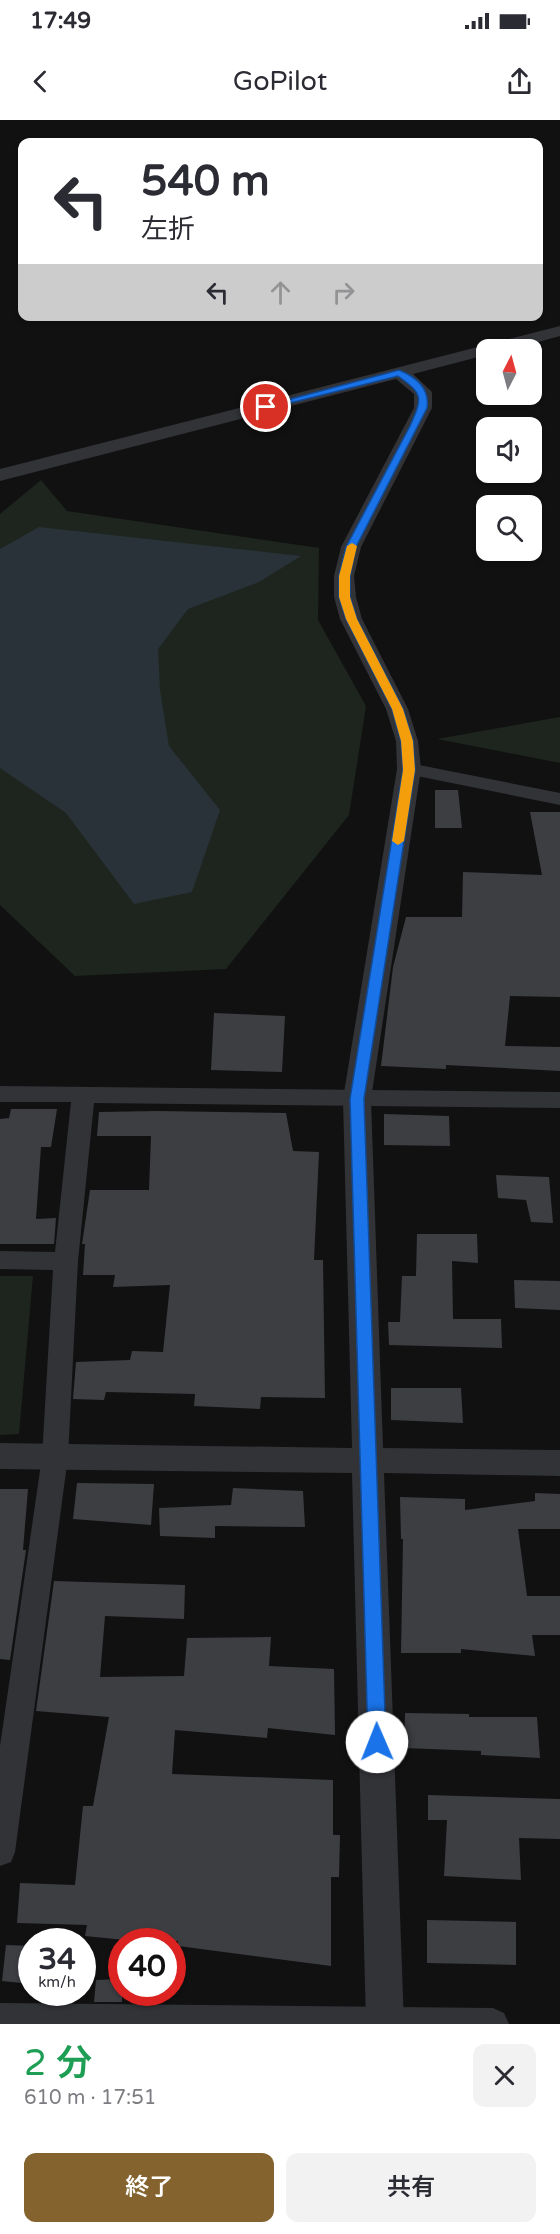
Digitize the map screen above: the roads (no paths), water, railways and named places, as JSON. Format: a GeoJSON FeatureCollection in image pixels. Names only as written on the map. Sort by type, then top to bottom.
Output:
{"type":"FeatureCollection","features":[{"type":"Feature","properties":{"kind":"street"},"geometry":{"type":"LineString","coordinates":[[529,339],[560,331]]}},
{"type":"Feature","properties":{"kind":"street"},"geometry":{"type":"LineString","coordinates":[[0,475],[476,353]]}},
{"type":"Feature","properties":{"kind":"street"},"geometry":{"type":"LineString","coordinates":[[385,2024],[357,1099],[409,770],[407,741],[397,709],[351,619],[345,597],[344,576],[351,547],[423,408],[423,392],[399,372]]}},
{"type":"Feature","properties":{"kind":"street"},"geometry":{"type":"LineString","coordinates":[[409,770],[560,799]]}},
{"type":"Feature","properties":{"kind":"street"},"geometry":{"type":"LineString","coordinates":[[0,1094],[560,1100]]}},
{"type":"Feature","properties":{"kind":"street"},"geometry":{"type":"LineString","coordinates":[[0,1852],[10,1712],[55,1457],[66,1261],[83,1095]]}},
{"type":"Feature","properties":{"kind":"street"},"geometry":{"type":"LineString","coordinates":[[0,1260],[66,1261]]}},
{"type":"Feature","properties":{"kind":"street"},"geometry":{"type":"LineString","coordinates":[[0,1456],[560,1463]]}},
{"type":"Feature","properties":{"kind":"street"},"geometry":{"type":"LineString","coordinates":[[0,2019],[493,2024]]}}]}
